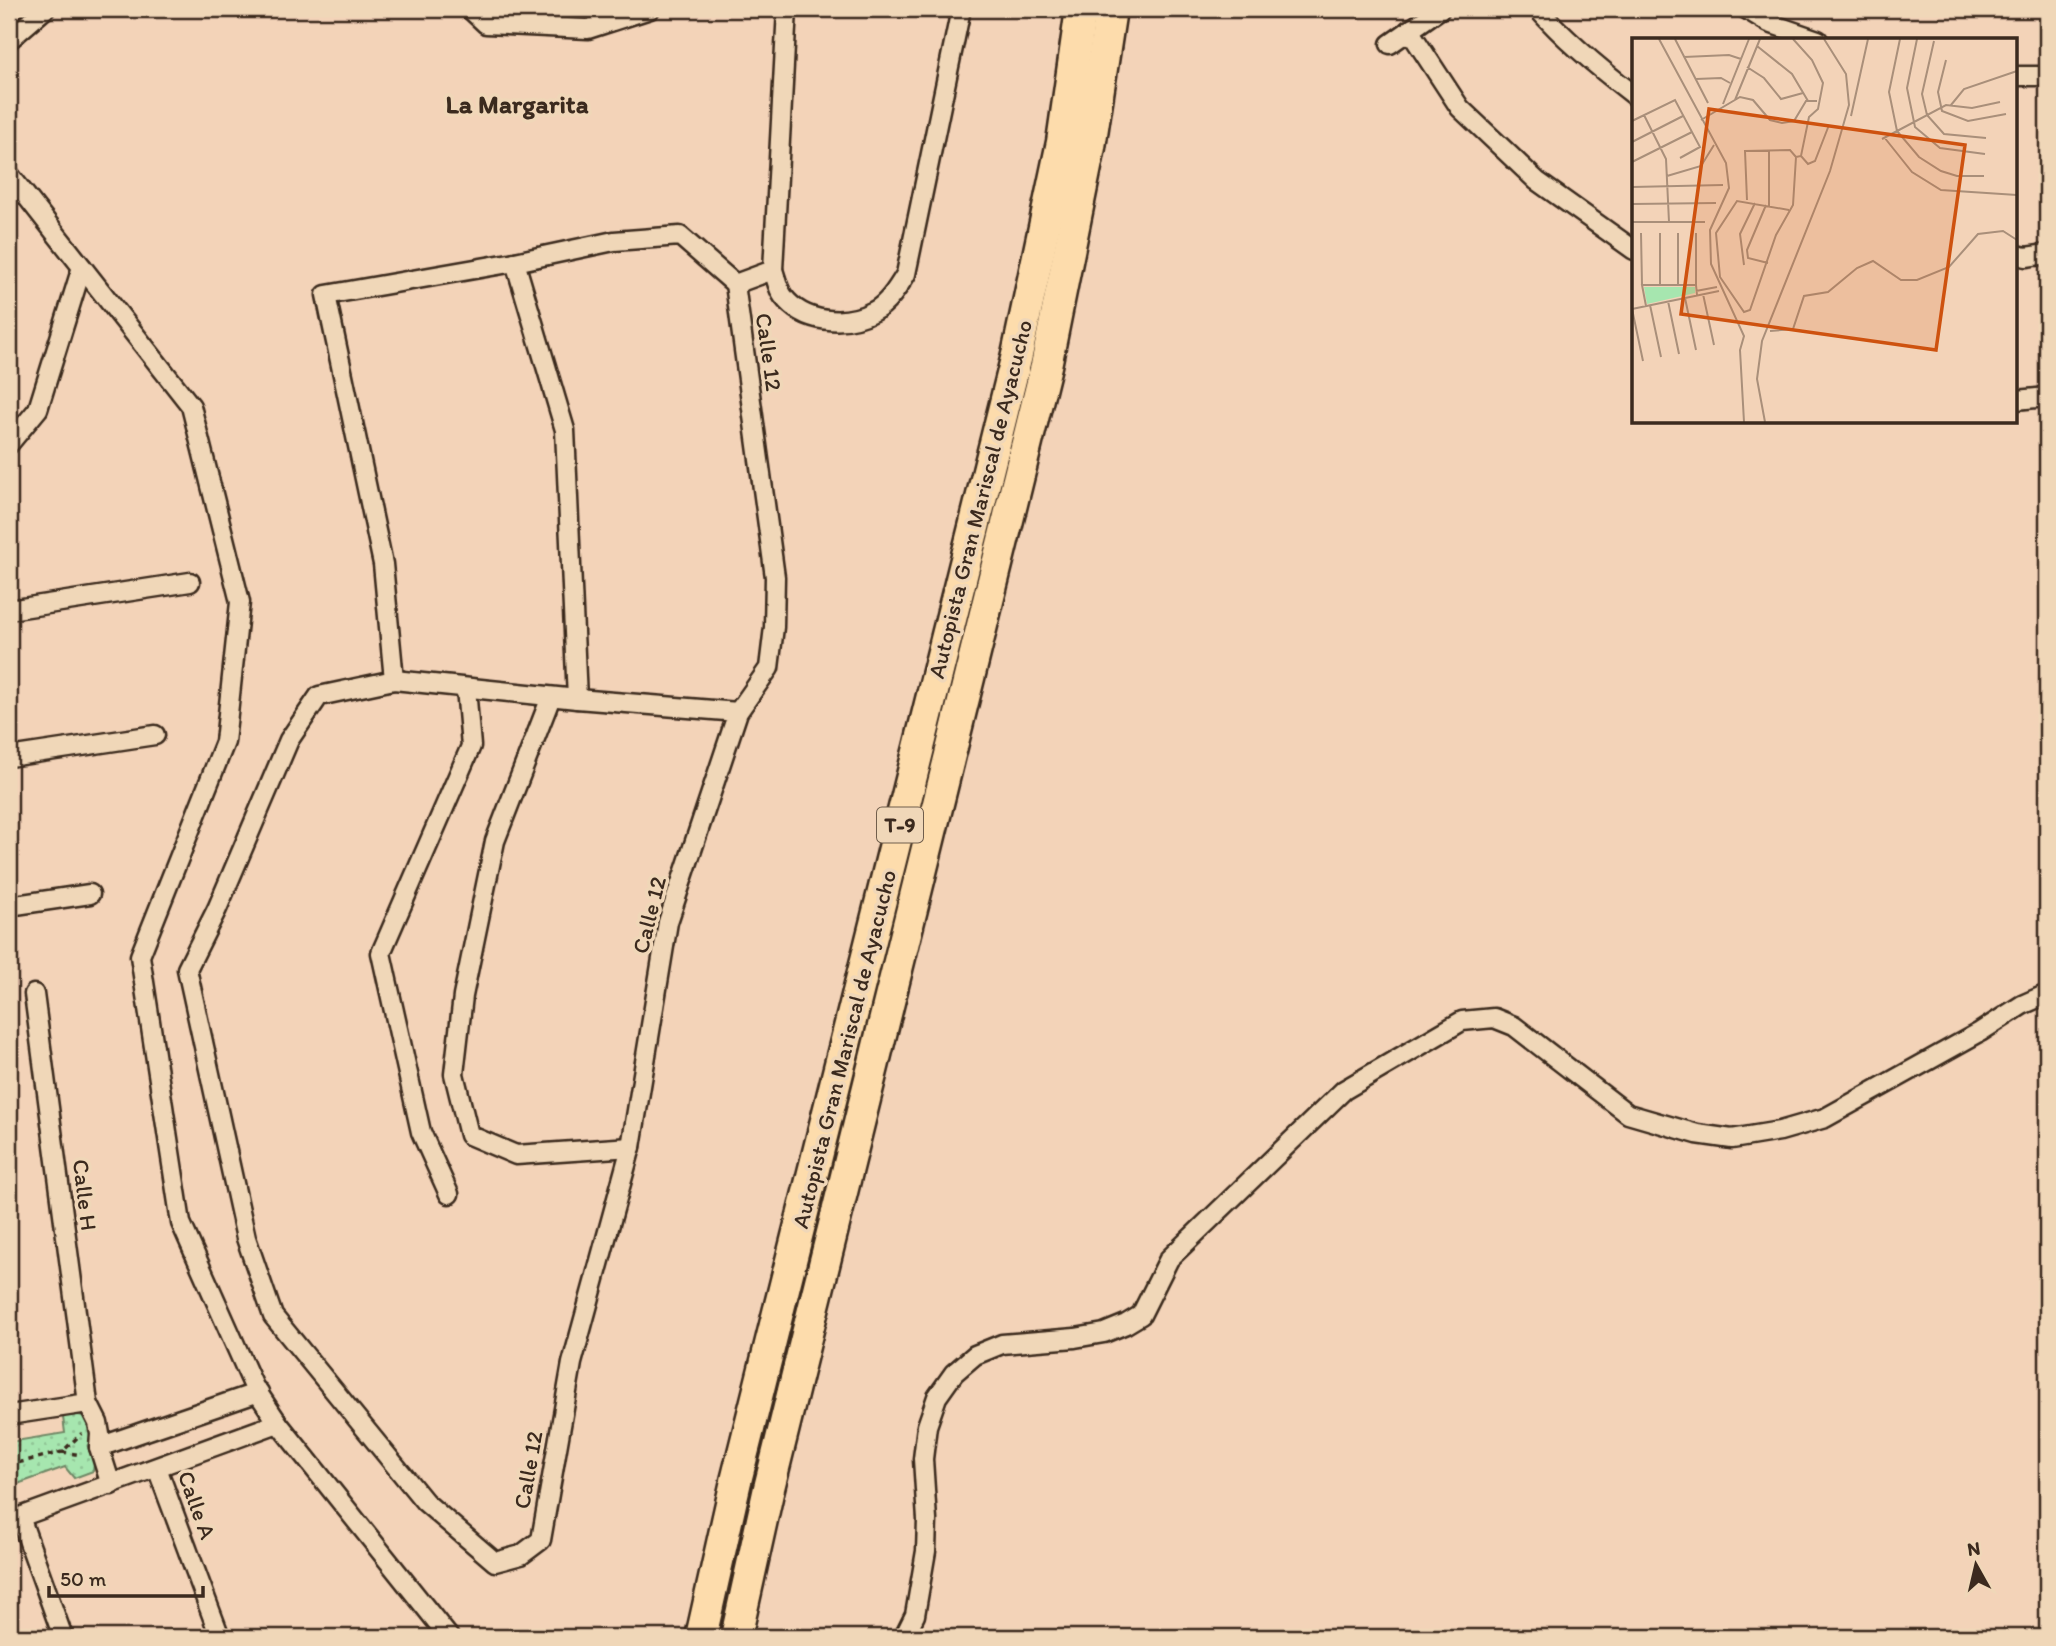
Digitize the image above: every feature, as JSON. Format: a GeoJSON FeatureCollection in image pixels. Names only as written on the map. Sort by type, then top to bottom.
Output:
{"type":"FeatureCollection","features":[{"type":"Feature","properties":{"kind":"highway","name":"Autopista Gran Mariscal de Ayacucho"},"geometry":{"type":"LineString","coordinates":[[701,1637],[736,1481],[1017,355],[1062,142],[1081,9]]}},
{"type":"Feature","properties":{"kind":"highway","name":"Autopista Gran Mariscal de Ayacucho"},"geometry":{"type":"LineString","coordinates":[[736,1637],[769,1488],[1046,366],[1090,147],[1111,9]]}},
{"type":"Feature","properties":{"kind":"street"},"geometry":{"type":"LineString","coordinates":[[9,40],[44,9]]}},
{"type":"Feature","properties":{"kind":"street"},"geometry":{"type":"LineString","coordinates":[[470,9],[486,24],[588,29],[650,9]]}},
{"type":"Feature","properties":{"kind":"street"},"geometry":{"type":"LineString","coordinates":[[787,9],[773,270],[783,295],[803,314],[837,322],[874,311],[893,294],[906,274],[961,9]]}},
{"type":"Feature","properties":{"kind":"street"},"geometry":{"type":"LineString","coordinates":[[1390,44],[1440,9]]}},
{"type":"Feature","properties":{"kind":"street"},"geometry":{"type":"LineString","coordinates":[[1538,9],[1607,74],[1632,93]]}},
{"type":"Feature","properties":{"kind":"street"},"geometry":{"type":"LineString","coordinates":[[1746,9],[1769,23],[1812,38]]}},
{"type":"Feature","properties":{"kind":"street"},"geometry":{"type":"LineString","coordinates":[[1409,30],[1460,108],[1537,181],[1632,249]]}},
{"type":"Feature","properties":{"kind":"street"},"geometry":{"type":"LineString","coordinates":[[2018,76],[2047,76]]}},
{"type":"Feature","properties":{"kind":"street"},"geometry":{"type":"LineString","coordinates":[[9,174],[191,406],[240,602],[225,742],[140,956],[181,1223],[254,1387],[278,1423],[449,1637]]}},
{"type":"Feature","properties":{"kind":"street"},"geometry":{"type":"LineString","coordinates":[[738,712],[551,697],[394,680],[383,564],[326,295],[515,262],[614,241],[681,236],[735,284],[773,270]]}},
{"type":"Feature","properties":{"kind":"street"},"geometry":{"type":"LineString","coordinates":[[2018,255],[2047,254]]}},
{"type":"Feature","properties":{"kind":"street"},"geometry":{"type":"LineString","coordinates":[[515,262],[565,430],[577,699]]}},
{"type":"Feature","properties":{"kind":"street"},"geometry":{"type":"LineString","coordinates":[[9,444],[38,409],[82,267]]}},
{"type":"Feature","properties":{"kind":"street","name":"Calle 12"},"geometry":{"type":"LineString","coordinates":[[394,680],[319,696],[289,740],[217,909],[187,969],[246,1238],[273,1316],[425,1502],[495,1562],[521,1555],[541,1540],[572,1363],[631,1147],[668,922],[738,712],[769,668],[774,627],[775,577],[735,284]]}},
{"type":"Feature","properties":{"kind":"street"},"geometry":{"type":"LineString","coordinates":[[2018,400],[2047,397]]}},
{"type":"Feature","properties":{"kind":"street"},"geometry":{"type":"LineString","coordinates":[[9,610],[190,583]]}},
{"type":"Feature","properties":{"kind":"street"},"geometry":{"type":"LineString","coordinates":[[449,1194],[421,1132],[381,953],[471,746],[466,688]]}},
{"type":"Feature","properties":{"kind":"street"},"geometry":{"type":"LineString","coordinates":[[551,697],[495,841],[463,996],[454,1074],[469,1135],[516,1155],[631,1147]]}},
{"type":"Feature","properties":{"kind":"street"},"geometry":{"type":"LineString","coordinates":[[9,757],[155,735]]}},
{"type":"Feature","properties":{"kind":"street"},"geometry":{"type":"LineString","coordinates":[[9,906],[90,894]]}},
{"type":"Feature","properties":{"kind":"street","name":"Calle H"},"geometry":{"type":"LineString","coordinates":[[34,994],[88,1403],[98,1423],[100,1434],[94,1452],[111,1485]]}},
{"type":"Feature","properties":{"kind":"street"},"geometry":{"type":"LineString","coordinates":[[904,1637],[915,1615],[926,1551],[927,1510],[923,1459],[927,1426],[937,1397],[954,1373],[975,1355],[1002,1344],[1104,1333],[1141,1315],[1169,1259],[1344,1090],[1462,1021],[1493,1018],[1514,1026],[1628,1114],[1697,1134],[1732,1139],[1780,1131],[1825,1118],[1980,1032],[2022,1005],[2047,994]]}},
{"type":"Feature","properties":{"kind":"street"},"geometry":{"type":"LineString","coordinates":[[94,1452],[259,1392]]}},
{"type":"Feature","properties":{"kind":"street"},"geometry":{"type":"LineString","coordinates":[[9,1415],[88,1403]]}},
{"type":"Feature","properties":{"kind":"street"},"geometry":{"type":"LineString","coordinates":[[63,1637],[14,1519],[278,1423]]}},
{"type":"Feature","properties":{"kind":"street","name":"Calle A"},"geometry":{"type":"LineString","coordinates":[[157,1468],[220,1637]]}},
{"type":"Feature","properties":{"kind":"path"},"geometry":{"type":"LineString","coordinates":[[62,1452],[86,1430]]}},
{"type":"Feature","properties":{"kind":"path"},"geometry":{"type":"LineString","coordinates":[[9,1465],[62,1452],[94,1452]]}},
{"type":"Feature","properties":{"kind":"green space"},"geometry":{"type":"Polygon","coordinates":[[[72,1414],[84,1416],[94,1449],[93,1471],[74,1478],[65,1467],[9,1487],[9,1442],[65,1433],[63,1417],[72,1414]]]}},
{"type":"Feature","properties":{"kind":"district","name":"La Margarita"},"geometry":{"type":"Point","coordinates":[517,104]}}]}
